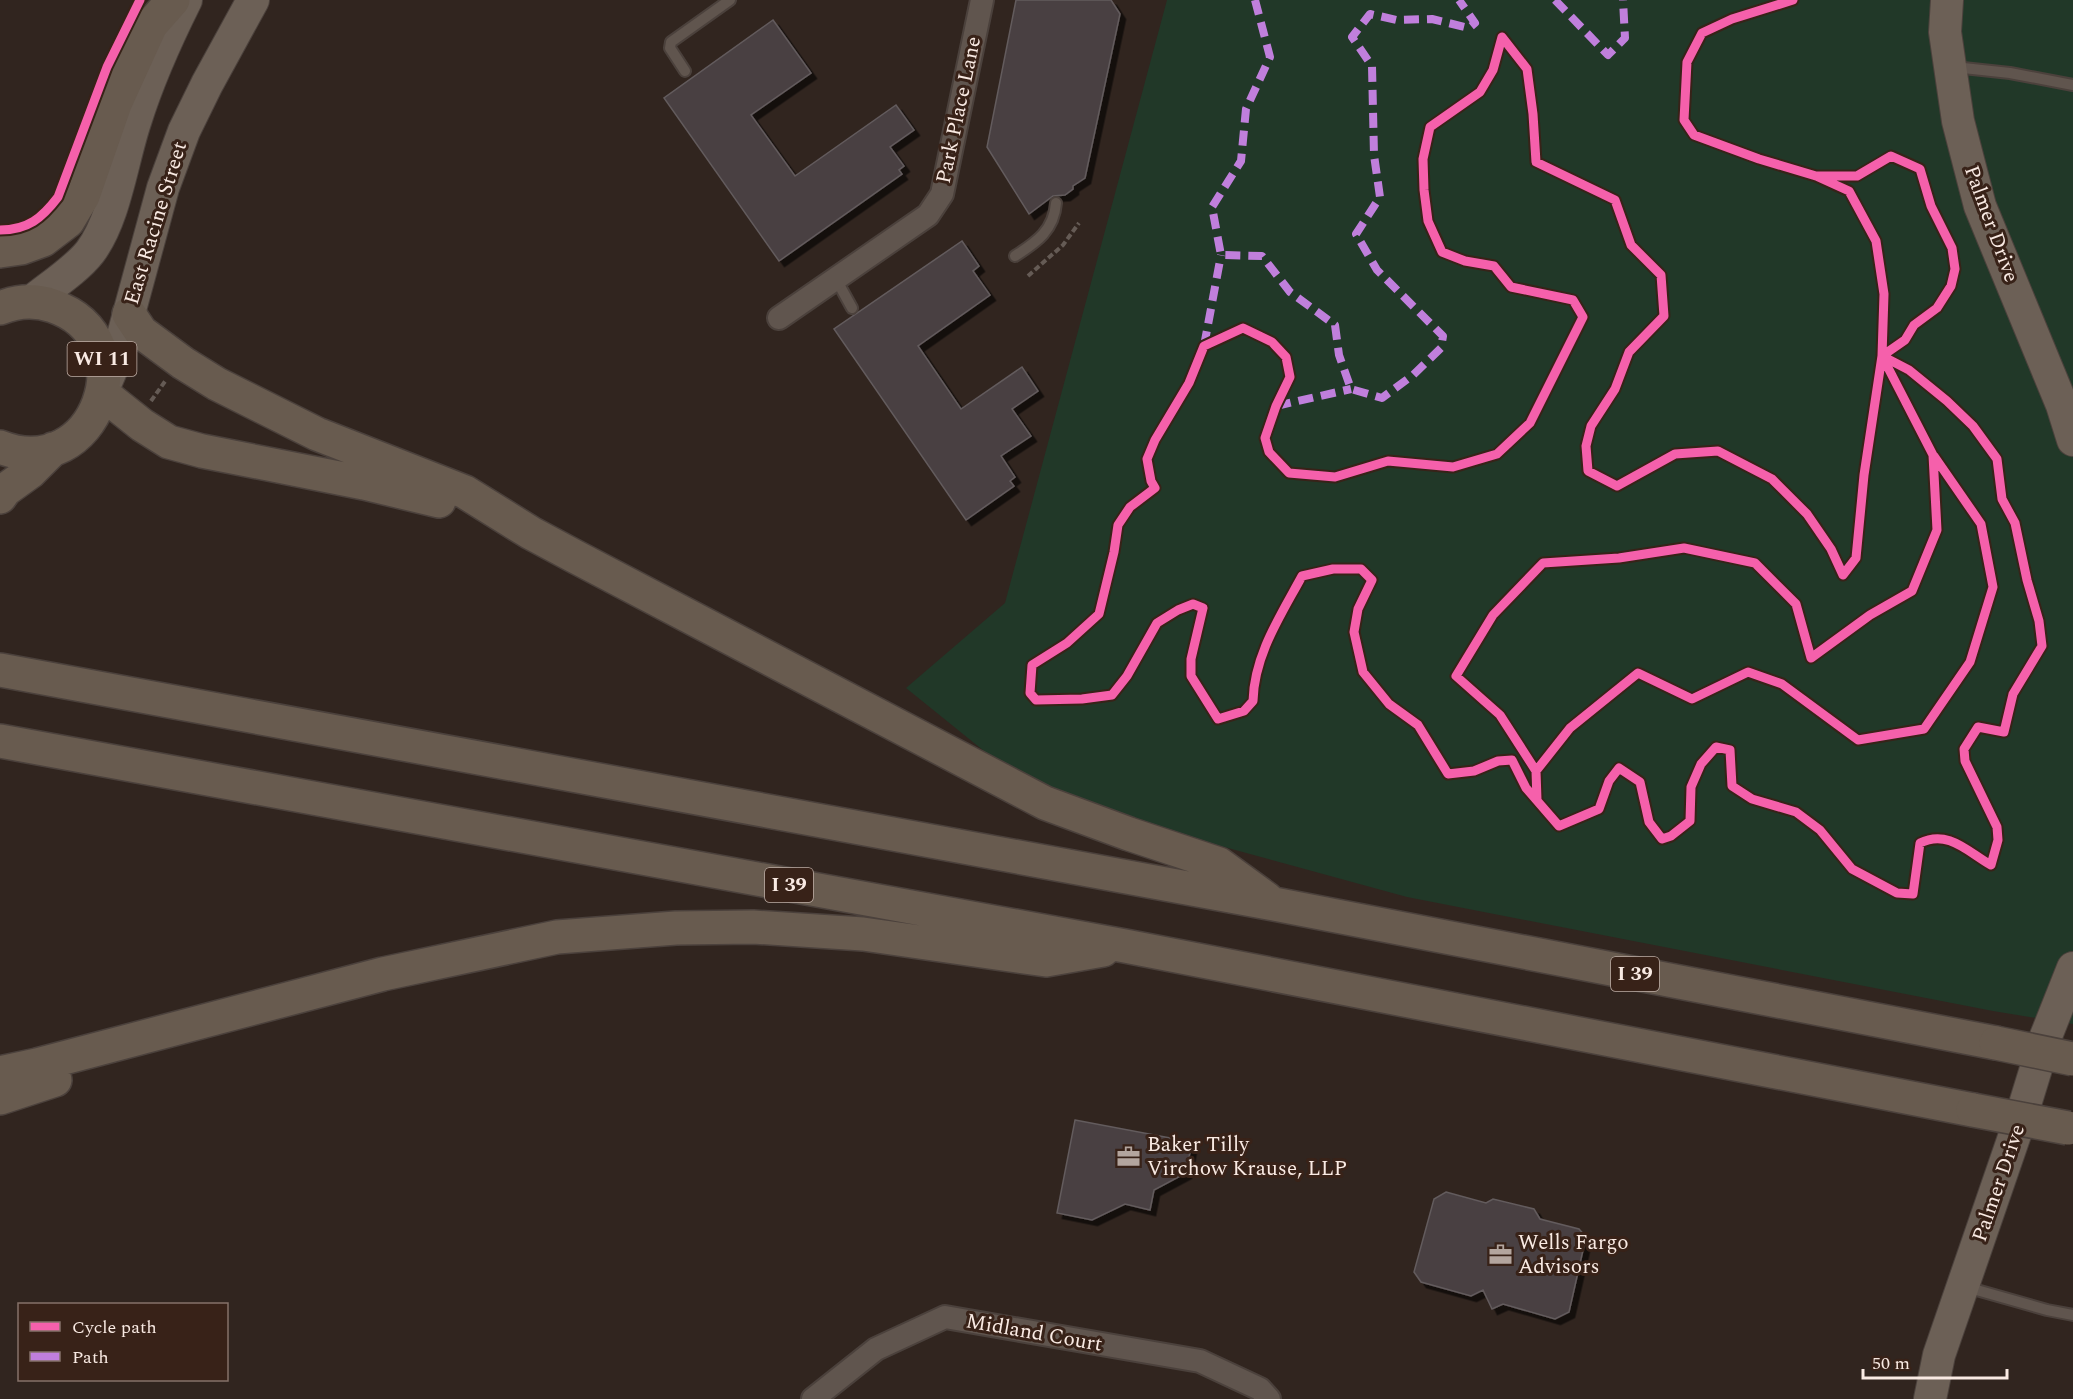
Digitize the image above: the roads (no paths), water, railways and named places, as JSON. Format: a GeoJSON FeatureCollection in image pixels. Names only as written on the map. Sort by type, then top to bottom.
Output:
{"type":"FeatureCollection","features":[{"type":"Feature","properties":{"kind":"highway"},"geometry":{"type":"LineString","coordinates":[[0,251],[21,248],[43,240],[68,221],[83,196],[116,104],[151,25],[173,0]]}},
{"type":"Feature","properties":{"kind":"highway","name":"WI 11"},"geometry":{"type":"LineString","coordinates":[[0,447],[24,453],[53,449],[67,443],[85,428],[98,409],[103,391],[104,371],[101,355],[95,341],[75,317],[46,304],[12,302]]}},
{"type":"Feature","properties":{"kind":"highway"},"geometry":{"type":"LineString","coordinates":[[129,314],[141,332],[183,363],[217,384],[317,434],[465,492],[531,533],[1045,803],[1219,864],[1274,904]]}},
{"type":"Feature","properties":{"kind":"highway"},"geometry":{"type":"LineString","coordinates":[[103,391],[142,425],[169,442],[202,451],[418,495],[459,506],[531,533]]}},
{"type":"Feature","properties":{"kind":"highway","name":"WI 11"},"geometry":{"type":"LineString","coordinates":[[0,497],[5,490],[30,472],[53,449]]}},
{"type":"Feature","properties":{"kind":"highway","name":"I 39"},"geometry":{"type":"LineString","coordinates":[[0,670],[1274,904],[2073,1059]]}},
{"type":"Feature","properties":{"kind":"highway","name":"I 39"},"geometry":{"type":"LineString","coordinates":[[0,741],[1125,946],[2071,1129]]}},
{"type":"Feature","properties":{"kind":"highway"},"geometry":{"type":"LineString","coordinates":[[0,1073],[383,974],[557,937],[676,928],[753,927],[863,934],[1046,960],[1125,946]]}},
{"type":"Feature","properties":{"kind":"highway"},"geometry":{"type":"LineString","coordinates":[[0,1098],[196,1037],[273,1002]]}},
{"type":"Feature","properties":{"kind":"street"},"geometry":{"type":"LineString","coordinates":[[12,302],[90,252],[102,229],[114,196],[146,88],[166,39],[186,0]]}},
{"type":"Feature","properties":{"kind":"street","name":"East Racine Street"},"geometry":{"type":"LineString","coordinates":[[103,391],[118,354],[163,188],[184,131],[253,0]]}},
{"type":"Feature","properties":{"kind":"street","name":"Park Place Lane"},"geometry":{"type":"LineString","coordinates":[[779,318],[928,216],[942,194],[982,0]]}},
{"type":"Feature","properties":{"kind":"street","name":"Palmer Drive"},"geometry":{"type":"LineString","coordinates":[[1947,0],[1946,32],[1958,121],[1980,206],[2062,405],[2073,440]]}},
{"type":"Feature","properties":{"kind":"street","name":"Palmer Drive"},"geometry":{"type":"LineString","coordinates":[[1930,1399],[1939,1356],[2022,1114],[2046,1036],[2073,968]]}},
{"type":"Feature","properties":{"kind":"street","name":"Midland Court"},"geometry":{"type":"LineString","coordinates":[[813,1399],[830,1383],[876,1349],[945,1317],[1200,1361],[1260,1389],[1269,1399]]}},
{"type":"Feature","properties":{"kind":"lane"},"geometry":{"type":"LineString","coordinates":[[685,71],[670,48],[670,42],[730,0]]}},
{"type":"Feature","properties":{"kind":"lane"},"geometry":{"type":"LineString","coordinates":[[1951,67],[2010,73],[2073,85]]}},
{"type":"Feature","properties":{"kind":"lane"},"geometry":{"type":"LineString","coordinates":[[1015,256],[1042,237],[1052,224],[1056,203]]}},
{"type":"Feature","properties":{"kind":"lane"},"geometry":{"type":"LineString","coordinates":[[836,279],[852,308]]}},
{"type":"Feature","properties":{"kind":"lane"},"geometry":{"type":"LineString","coordinates":[[1963,1286],[2073,1315]]}},
{"type":"Feature","properties":{"kind":"place","name":"Baker Tilly Virchow Krause, LLP"},"geometry":{"type":"Point","coordinates":[1129,1157]}},
{"type":"Feature","properties":{"kind":"place","name":"Wells Fargo Advisors"},"geometry":{"type":"Point","coordinates":[1500,1255]}}]}
